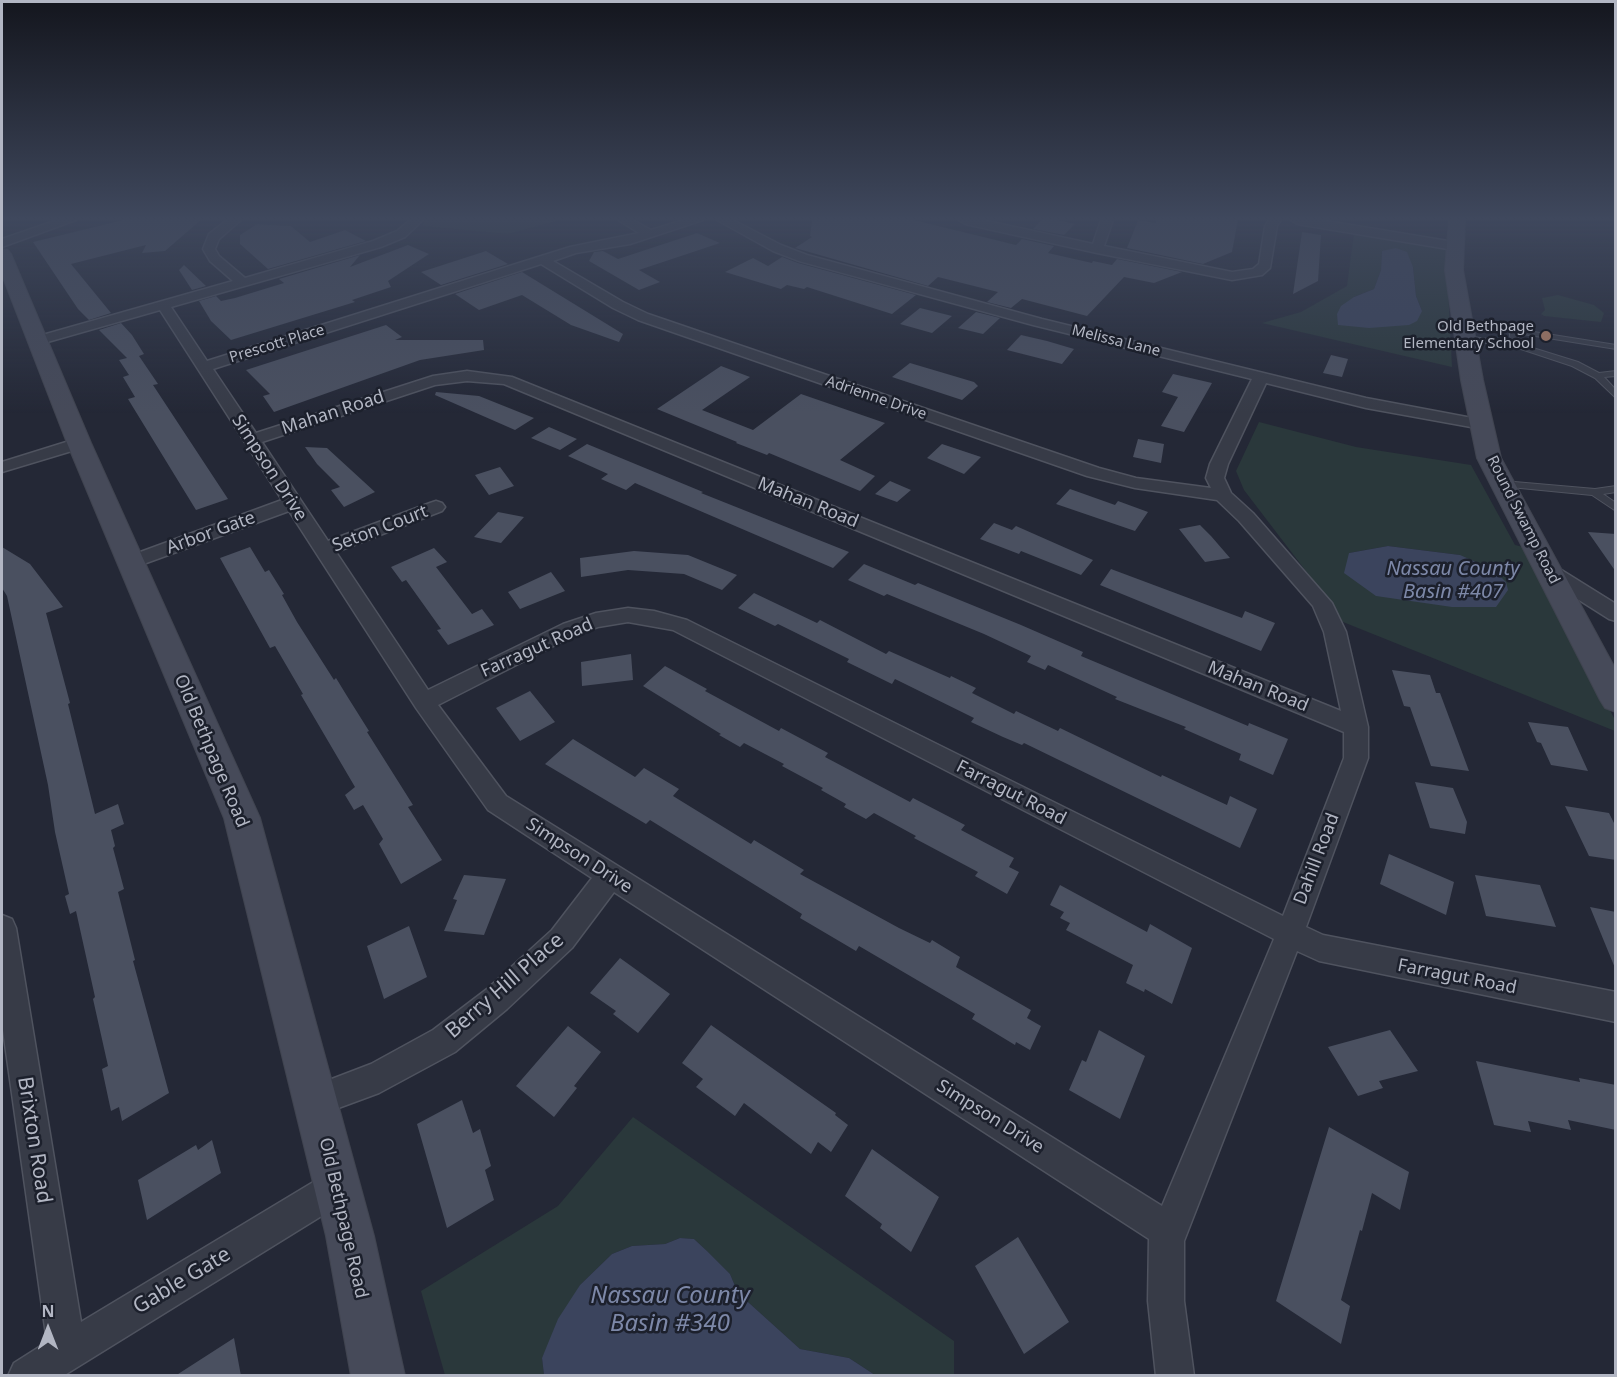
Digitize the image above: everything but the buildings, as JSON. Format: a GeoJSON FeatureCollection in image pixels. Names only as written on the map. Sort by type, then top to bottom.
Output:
{"type":"FeatureCollection","features":[{"type":"Feature","properties":{"kind":"main road","name":"Old Bethpage Road"},"geometry":{"type":"LineString","coordinates":[[9,284],[37,341],[242,818],[350,1236],[378,1376]]}},
{"type":"Feature","properties":{"kind":"main road","name":"Round Swamp Road"},"geometry":{"type":"LineString","coordinates":[[1457,284],[1490,458],[1616,700]]}},
{"type":"Feature","properties":{"kind":"street"},"geometry":{"type":"LineString","coordinates":[[37,341],[234,284]]}},
{"type":"Feature","properties":{"kind":"street","name":"Prescott Place"},"geometry":{"type":"LineString","coordinates":[[203,367],[466,284]]}},
{"type":"Feature","properties":{"kind":"street","name":"Adrienne Drive"},"geometry":{"type":"LineString","coordinates":[[583,284],[618,305],[654,321],[1094,472],[1135,483],[1223,495]]}},
{"type":"Feature","properties":{"kind":"street","name":"Melissa Lane"},"geometry":{"type":"LineString","coordinates":[[899,284],[1038,322],[1366,403],[1482,424]]}},
{"type":"Feature","properties":{"kind":"street","name":"Simpson Drive"},"geometry":{"type":"LineString","coordinates":[[163,305],[424,702],[497,803],[1169,1231]]}},
{"type":"Feature","properties":{"kind":"street","name":"Mahan Road"},"geometry":{"type":"LineString","coordinates":[[250,440],[433,381],[467,376],[507,380],[1356,727]]}},
{"type":"Feature","properties":{"kind":"street"},"geometry":{"type":"LineString","coordinates":[[1223,495],[1215,478],[1219,464],[1261,377]]}},
{"type":"Feature","properties":{"kind":"street"},"geometry":{"type":"LineString","coordinates":[[2,467],[80,443]]}},
{"type":"Feature","properties":{"kind":"street","name":"Dahill Road"},"geometry":{"type":"LineString","coordinates":[[1174,1376],[1166,1301],[1169,1231],[1267,994],[1356,758],[1356,727],[1335,632],[1322,603],[1246,517],[1223,495]]}},
{"type":"Feature","properties":{"kind":"street","name":"Arbor Gate"},"geometry":{"type":"LineString","coordinates":[[131,562],[292,503]]}},
{"type":"Feature","properties":{"kind":"street","name":"Seton Court"},"geometry":{"type":"LineString","coordinates":[[323,550],[436,507]]}},
{"type":"Feature","properties":{"kind":"street"},"geometry":{"type":"LineString","coordinates":[[1548,571],[1616,614]]}},
{"type":"Feature","properties":{"kind":"street","name":"Farragut Road"},"geometry":{"type":"LineString","coordinates":[[424,702],[570,629],[596,620],[628,615],[654,618],[680,625],[1319,948],[1358,958],[1616,1006]]}},
{"type":"Feature","properties":{"kind":"street","name":"Berry Hill Place"},"geometry":{"type":"LineString","coordinates":[[314,1101],[379,1077],[444,1041],[497,999],[562,939],[610,876]]}},
{"type":"Feature","properties":{"kind":"street","name":"Brixton Road"},"geometry":{"type":"LineString","coordinates":[[2,928],[67,1351]]}},
{"type":"Feature","properties":{"kind":"street","name":"Gable Gate"},"geometry":{"type":"LineString","coordinates":[[27,1376],[337,1187]]}},
{"type":"Feature","properties":{"kind":"lane"},"geometry":{"type":"LineString","coordinates":[[1516,345],[1512,330],[1616,347]]}},
{"type":"Feature","properties":{"kind":"lane"},"geometry":{"type":"LineString","coordinates":[[1466,338],[1516,345],[1554,356],[1598,376],[1616,396]]}},
{"type":"Feature","properties":{"kind":"lane"},"geometry":{"type":"LineString","coordinates":[[1598,376],[1616,372]]}},
{"type":"Feature","properties":{"kind":"lane"},"geometry":{"type":"LineString","coordinates":[[1503,484],[1595,492],[1616,489]]}},
{"type":"Feature","properties":{"kind":"lane"},"geometry":{"type":"LineString","coordinates":[[1595,492],[1616,508]]}},
{"type":"Feature","properties":{"kind":"shaded area"},"geometry":{"type":"Polygon","coordinates":[[[1347,284],[1376,284],[1374,289],[1354,297],[1422,311],[1416,296],[1415,284],[1448,284],[1452,367],[1262,323],[1301,312],[1347,284]]]}},
{"type":"Feature","properties":{"kind":"shaded area"},"geometry":{"type":"Polygon","coordinates":[[[1558,295],[1594,305],[1604,313],[1601,322],[1541,314],[1545,310],[1542,298],[1558,295]]]}},
{"type":"Feature","properties":{"kind":"shaded area"},"geometry":{"type":"Polygon","coordinates":[[[1259,422],[1356,447],[1471,465],[1515,545],[1527,548],[1615,720],[1615,731],[1338,620],[1328,600],[1244,490],[1236,471],[1259,422]],[[1388,546],[1349,553],[1460,555],[1388,546]]]}},
{"type":"Feature","properties":{"kind":"shaded area"},"geometry":{"type":"Polygon","coordinates":[[[633,1117],[954,1341],[954,1375],[875,1375],[849,1358],[800,1349],[738,1293],[730,1274],[707,1251],[694,1239],[680,1238],[665,1244],[632,1246],[612,1254],[580,1285],[542,1358],[544,1375],[445,1375],[421,1291],[558,1206],[633,1117]]]}},
{"type":"Feature","properties":{"kind":"water"},"geometry":{"type":"Polygon","coordinates":[[[1376,284],[1415,284],[1416,296],[1422,311],[1417,321],[1409,325],[1369,328],[1338,325],[1337,314],[1341,306],[1354,297],[1374,289],[1376,284]]]}},
{"type":"Feature","properties":{"kind":"water","name":"Nassau County Basin #407"},"geometry":{"type":"Polygon","coordinates":[[[1388,546],[1460,555],[1494,570],[1506,582],[1508,590],[1496,607],[1452,607],[1376,596],[1344,573],[1349,553],[1388,546]]]}},
{"type":"Feature","properties":{"kind":"water","name":"Nassau County Basin #340"},"geometry":{"type":"Polygon","coordinates":[[[680,1238],[694,1239],[707,1251],[730,1274],[738,1293],[800,1349],[849,1358],[875,1375],[544,1375],[542,1358],[558,1319],[580,1285],[612,1254],[632,1246],[665,1244],[680,1238]]]}},
{"type":"Feature","properties":{"kind":"place","name":"Old Bethpage Elementary School"},"geometry":{"type":"Point","coordinates":[1546,336]}}]}
